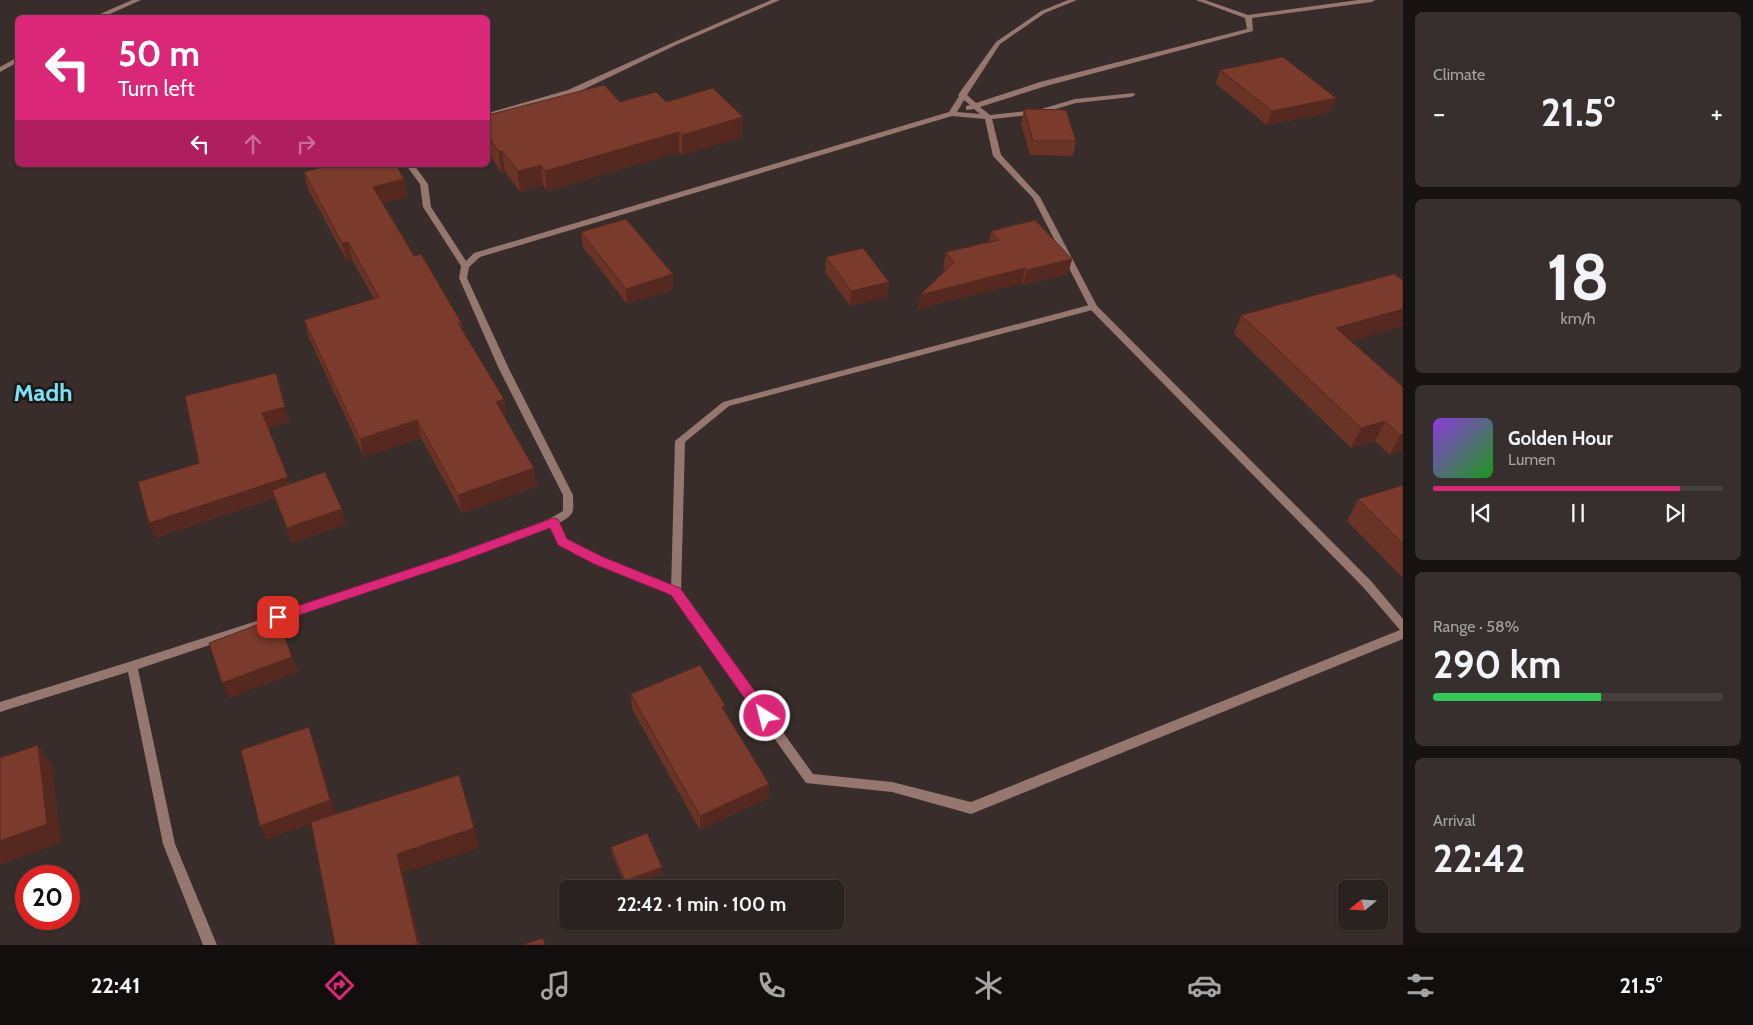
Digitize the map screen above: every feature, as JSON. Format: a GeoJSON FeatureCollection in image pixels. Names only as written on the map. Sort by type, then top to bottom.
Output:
{"type":"FeatureCollection","features":[{"type":"Feature","properties":{"kind":"street"},"geometry":{"type":"LineString","coordinates":[[101,15],[138,0]]}},
{"type":"Feature","properties":{"kind":"street"},"geometry":{"type":"LineString","coordinates":[[490,114],[571,92],[674,44],[777,0]]}},
{"type":"Feature","properties":{"kind":"street"},"geometry":{"type":"LineString","coordinates":[[952,114],[962,95],[998,43],[1043,12],[1074,0]]}},
{"type":"Feature","properties":{"kind":"street"},"geometry":{"type":"LineString","coordinates":[[1199,0],[1248,17],[1372,0]]}},
{"type":"Feature","properties":{"kind":"street"},"geometry":{"type":"LineString","coordinates":[[0,707],[132,666],[460,557],[553,522],[568,513],[568,496],[504,369],[463,278],[465,266],[477,255],[952,114],[1043,84],[1251,30],[1248,17]]}},
{"type":"Feature","properties":{"kind":"street"},"geometry":{"type":"LineString","coordinates":[[0,70],[15,61]]}},
{"type":"Feature","properties":{"kind":"street"},"geometry":{"type":"LineString","coordinates":[[962,95],[988,117],[996,156],[1036,197],[1093,307],[1367,584],[1403,627]]}},
{"type":"Feature","properties":{"kind":"street"},"geometry":{"type":"LineString","coordinates":[[952,114],[988,117],[1039,112],[1075,101],[1131,95]]}},
{"type":"Feature","properties":{"kind":"street"},"geometry":{"type":"LineString","coordinates":[[411,167],[424,184],[427,207],[465,266]]}},
{"type":"Feature","properties":{"kind":"street"},"geometry":{"type":"LineString","coordinates":[[676,592],[680,441],[726,404],[1093,307]]}},
{"type":"Feature","properties":{"kind":"street"},"geometry":{"type":"LineString","coordinates":[[553,522],[563,542],[599,560],[676,592],[810,779],[892,787],[971,808],[1403,634]]}},
{"type":"Feature","properties":{"kind":"street"},"geometry":{"type":"LineString","coordinates":[[132,666],[169,844],[210,945]]}},
{"type":"Feature","properties":{"kind":"building"},"geometry":{"type":"Polygon","coordinates":[[[1283,57],[1336,98],[1272,111],[1220,70],[1283,57]]]}},
{"type":"Feature","properties":{"kind":"building"},"geometry":{"type":"Polygon","coordinates":[[[604,85],[620,102],[656,92],[666,102],[713,88],[743,117],[682,135],[679,132],[545,171],[541,165],[518,171],[502,151],[499,152],[490,138],[490,114],[604,85]]]}},
{"type":"Feature","properties":{"kind":"building"},"geometry":{"type":"Polygon","coordinates":[[[1024,109],[1066,110],[1076,141],[1033,141],[1024,109]]]}},
{"type":"Feature","properties":{"kind":"building"},"geometry":{"type":"Polygon","coordinates":[[[323,167],[397,167],[404,179],[373,187],[414,256],[421,254],[461,322],[458,323],[504,399],[496,402],[534,468],[458,495],[417,420],[360,439],[304,320],[379,297],[348,242],[342,243],[304,172],[323,167]]]}},
{"type":"Feature","properties":{"kind":"building"},"geometry":{"type":"Polygon","coordinates":[[[626,219],[673,274],[626,289],[581,232],[626,219]]]}},
{"type":"Feature","properties":{"kind":"building"},"geometry":{"type":"Polygon","coordinates":[[[1035,220],[1072,259],[1027,270],[1025,268],[920,295],[954,262],[946,252],[999,240],[991,231],[1035,220]]]}},
{"type":"Feature","properties":{"kind":"building"},"geometry":{"type":"Polygon","coordinates":[[[863,248],[889,282],[851,291],[826,257],[863,248]]]}},
{"type":"Feature","properties":{"kind":"building"},"geometry":{"type":"Polygon","coordinates":[[[1394,274],[1403,280],[1403,309],[1336,328],[1403,387],[1403,434],[1400,435],[1385,421],[1361,428],[1241,315],[1394,274]]]}},
{"type":"Feature","properties":{"kind":"building"},"geometry":{"type":"Polygon","coordinates":[[[276,373],[285,407],[262,413],[288,477],[149,523],[138,482],[199,463],[185,396],[276,373]]]}},
{"type":"Feature","properties":{"kind":"building"},"geometry":{"type":"Polygon","coordinates":[[[325,472],[342,509],[287,528],[272,490],[325,472]]]}},
{"type":"Feature","properties":{"kind":"building"},"geometry":{"type":"Polygon","coordinates":[[[1403,485],[1403,544],[1358,499],[1403,485]]]}},
{"type":"Feature","properties":{"kind":"building"},"geometry":{"type":"Polygon","coordinates":[[[278,617],[292,657],[222,683],[209,643],[278,617]]]}},
{"type":"Feature","properties":{"kind":"building"},"geometry":{"type":"Polygon","coordinates":[[[700,665],[725,705],[722,707],[769,784],[700,816],[631,694],[700,665]]]}},
{"type":"Feature","properties":{"kind":"building"},"geometry":{"type":"Polygon","coordinates":[[[309,727],[330,800],[260,826],[241,750],[309,727]]]}},
{"type":"Feature","properties":{"kind":"building"},"geometry":{"type":"Polygon","coordinates":[[[38,745],[47,824],[0,841],[0,758],[38,745]]]}},
{"type":"Feature","properties":{"kind":"building"},"geometry":{"type":"Polygon","coordinates":[[[459,775],[474,828],[397,854],[418,945],[335,945],[311,822],[459,775]]]}},
{"type":"Feature","properties":{"kind":"building"},"geometry":{"type":"Polygon","coordinates":[[[647,833],[662,867],[625,880],[611,847],[647,833]]]}},
{"type":"Feature","properties":{"kind":"building"},"geometry":{"type":"Polygon","coordinates":[[[543,938],[545,945],[522,945],[543,938]]]}},
{"type":"Feature","properties":{"kind":"district","name":"Madh"},"geometry":{"type":"Point","coordinates":[43,392]}},
{"type":"Feature","properties":{"kind":"route"},"geometry":{"type":"LineString","coordinates":[[278,617],[460,557],[553,522],[563,542],[599,560],[676,592],[765,716]]}}]}
